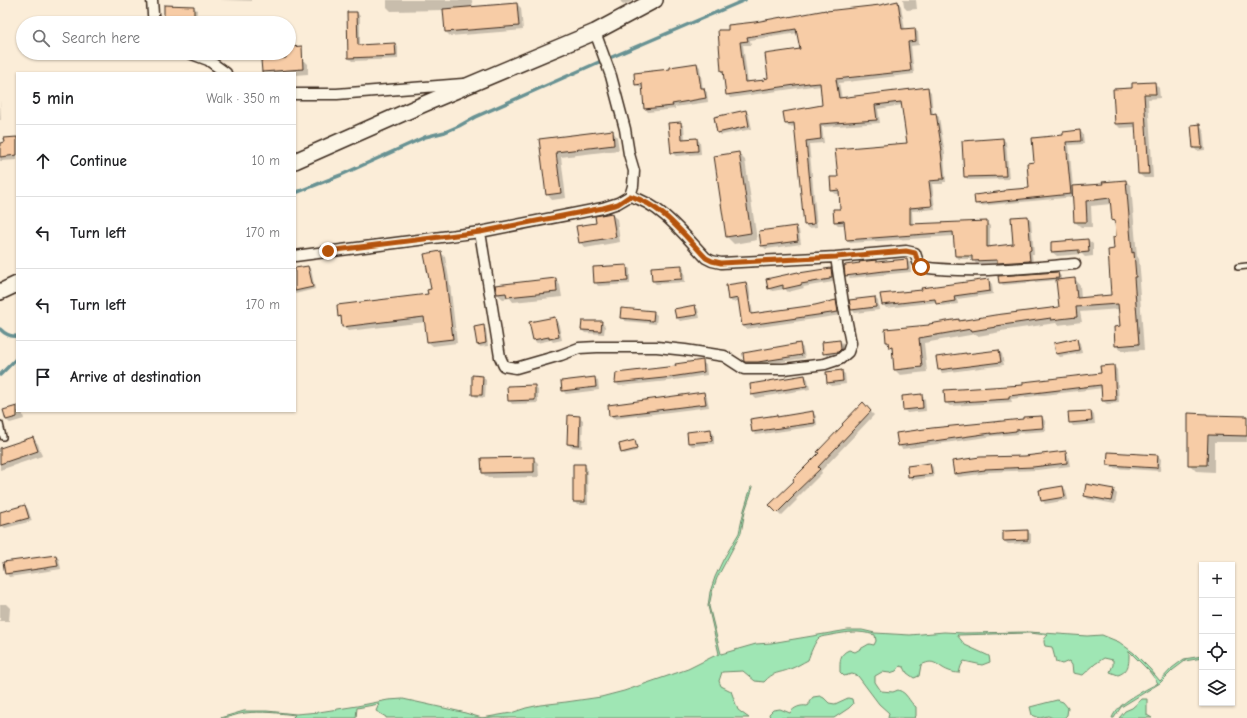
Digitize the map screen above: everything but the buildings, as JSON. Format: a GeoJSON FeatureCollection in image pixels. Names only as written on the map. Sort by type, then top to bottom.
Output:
{"type":"FeatureCollection","features":[{"type":"Feature","properties":{"kind":"street"},"geometry":{"type":"LineString","coordinates":[[152,0],[153,16]]}},
{"type":"Feature","properties":{"kind":"street"},"geometry":{"type":"LineString","coordinates":[[296,161],[473,83],[595,32],[655,0]]}},
{"type":"Feature","properties":{"kind":"street"},"geometry":{"type":"LineString","coordinates":[[296,256],[480,232],[603,208],[618,204],[630,196],[633,186],[634,171],[611,76],[595,32]]}},
{"type":"Feature","properties":{"kind":"street"},"geometry":{"type":"LineString","coordinates":[[208,60],[225,72]]}},
{"type":"Feature","properties":{"kind":"street"},"geometry":{"type":"LineString","coordinates":[[296,94],[337,94],[473,83]]}},
{"type":"Feature","properties":{"kind":"street"},"geometry":{"type":"LineString","coordinates":[[630,196],[640,198],[666,217],[706,258],[721,263],[836,257],[906,251],[915,253],[921,267],[934,269],[995,270],[1075,264]]}},
{"type":"Feature","properties":{"kind":"street"},"geometry":{"type":"LineString","coordinates":[[480,232],[500,357],[504,366],[516,368],[561,355],[579,348],[597,347],[657,347],[685,350],[724,356],[744,369],[784,369],[825,364],[840,359],[848,352],[851,343],[836,257]]}},
{"type":"Feature","properties":{"kind":"street"},"geometry":{"type":"LineString","coordinates":[[0,293],[16,285]]}},
{"type":"Feature","properties":{"kind":"street"},"geometry":{"type":"LineString","coordinates":[[0,293],[16,293]]}},
{"type":"Feature","properties":{"kind":"lane"},"geometry":{"type":"LineString","coordinates":[[1238,267],[1247,266]]}},
{"type":"Feature","properties":{"kind":"lane"},"geometry":{"type":"LineString","coordinates":[[0,424],[3,437]]}},
{"type":"Feature","properties":{"kind":"green space"},"geometry":{"type":"Polygon","coordinates":[[[751,487],[753,487],[745,511],[741,533],[717,578],[709,606],[721,654],[756,644],[771,643],[848,630],[862,630],[875,633],[910,635],[944,632],[1029,632],[1087,636],[1102,635],[1119,642],[1134,653],[1160,681],[1172,668],[1184,659],[1199,656],[1199,659],[1185,661],[1160,683],[1121,707],[1114,718],[1112,718],[1115,712],[1126,702],[1158,683],[1149,671],[1129,651],[1128,666],[1122,673],[1118,675],[1110,672],[1113,665],[1113,660],[1104,658],[1083,675],[1073,673],[1072,665],[1069,661],[1062,664],[1056,662],[1052,647],[1045,646],[1044,644],[1044,640],[1048,635],[1029,633],[957,635],[965,645],[989,656],[990,662],[982,665],[964,661],[959,673],[949,671],[931,662],[921,665],[919,676],[914,678],[907,673],[904,667],[900,666],[896,671],[890,673],[882,672],[875,676],[875,682],[881,691],[901,691],[916,707],[916,716],[914,718],[888,718],[889,713],[879,704],[858,676],[852,674],[844,676],[840,672],[840,661],[843,654],[849,650],[855,652],[869,644],[874,645],[876,641],[875,635],[863,632],[843,633],[819,638],[814,645],[808,660],[792,668],[773,674],[764,682],[755,681],[743,671],[722,672],[719,681],[721,686],[731,691],[738,710],[749,718],[482,718],[511,713],[540,705],[601,697],[624,691],[688,669],[719,654],[708,606],[710,592],[723,560],[739,533],[751,487]]]}},
{"type":"Feature","properties":{"kind":"green space"},"geometry":{"type":"Polygon","coordinates":[[[820,696],[829,703],[835,704],[848,698],[852,699],[853,704],[834,718],[770,718],[769,714],[773,710],[780,709],[790,713],[798,707],[809,705],[809,702],[813,697],[820,696]]]}},
{"type":"Feature","properties":{"kind":"green space"},"geometry":{"type":"Polygon","coordinates":[[[403,699],[482,718],[386,718],[376,711],[379,704],[357,708],[356,718],[292,718],[295,715],[257,712],[220,718],[244,711],[267,711],[296,714],[319,712],[388,700],[403,699]]]}},
{"type":"Feature","properties":{"kind":"green space"},"geometry":{"type":"Polygon","coordinates":[[[1142,699],[1147,699],[1147,715],[1152,718],[1119,718],[1125,711],[1132,708],[1142,699]]]}},
{"type":"Feature","properties":{"kind":"green space"},"geometry":{"type":"Polygon","coordinates":[[[1057,700],[1063,702],[1068,708],[1067,715],[1064,718],[1053,718],[1048,716],[1040,718],[1032,715],[1030,707],[1057,700]]]}},
{"type":"Feature","properties":{"kind":"waterway"},"geometry":{"type":"LineString","coordinates":[[612,57],[745,0]]}},
{"type":"Feature","properties":{"kind":"waterway"},"geometry":{"type":"LineString","coordinates":[[296,193],[341,175],[425,137],[445,132],[459,126],[475,117],[599,62]]}},
{"type":"Feature","properties":{"kind":"waterway"},"geometry":{"type":"LineString","coordinates":[[0,329],[8,335],[16,336]]}},
{"type":"Feature","properties":{"kind":"waterway"},"geometry":{"type":"LineString","coordinates":[[0,375],[16,359]]}},
{"type":"Feature","properties":{"kind":"route"},"geometry":{"type":"LineString","coordinates":[[328,251],[480,232],[603,208],[618,204],[630,196],[640,198],[656,208],[671,221],[706,258],[712,261],[721,263],[836,257],[906,251],[915,253],[921,267]]}}]}
